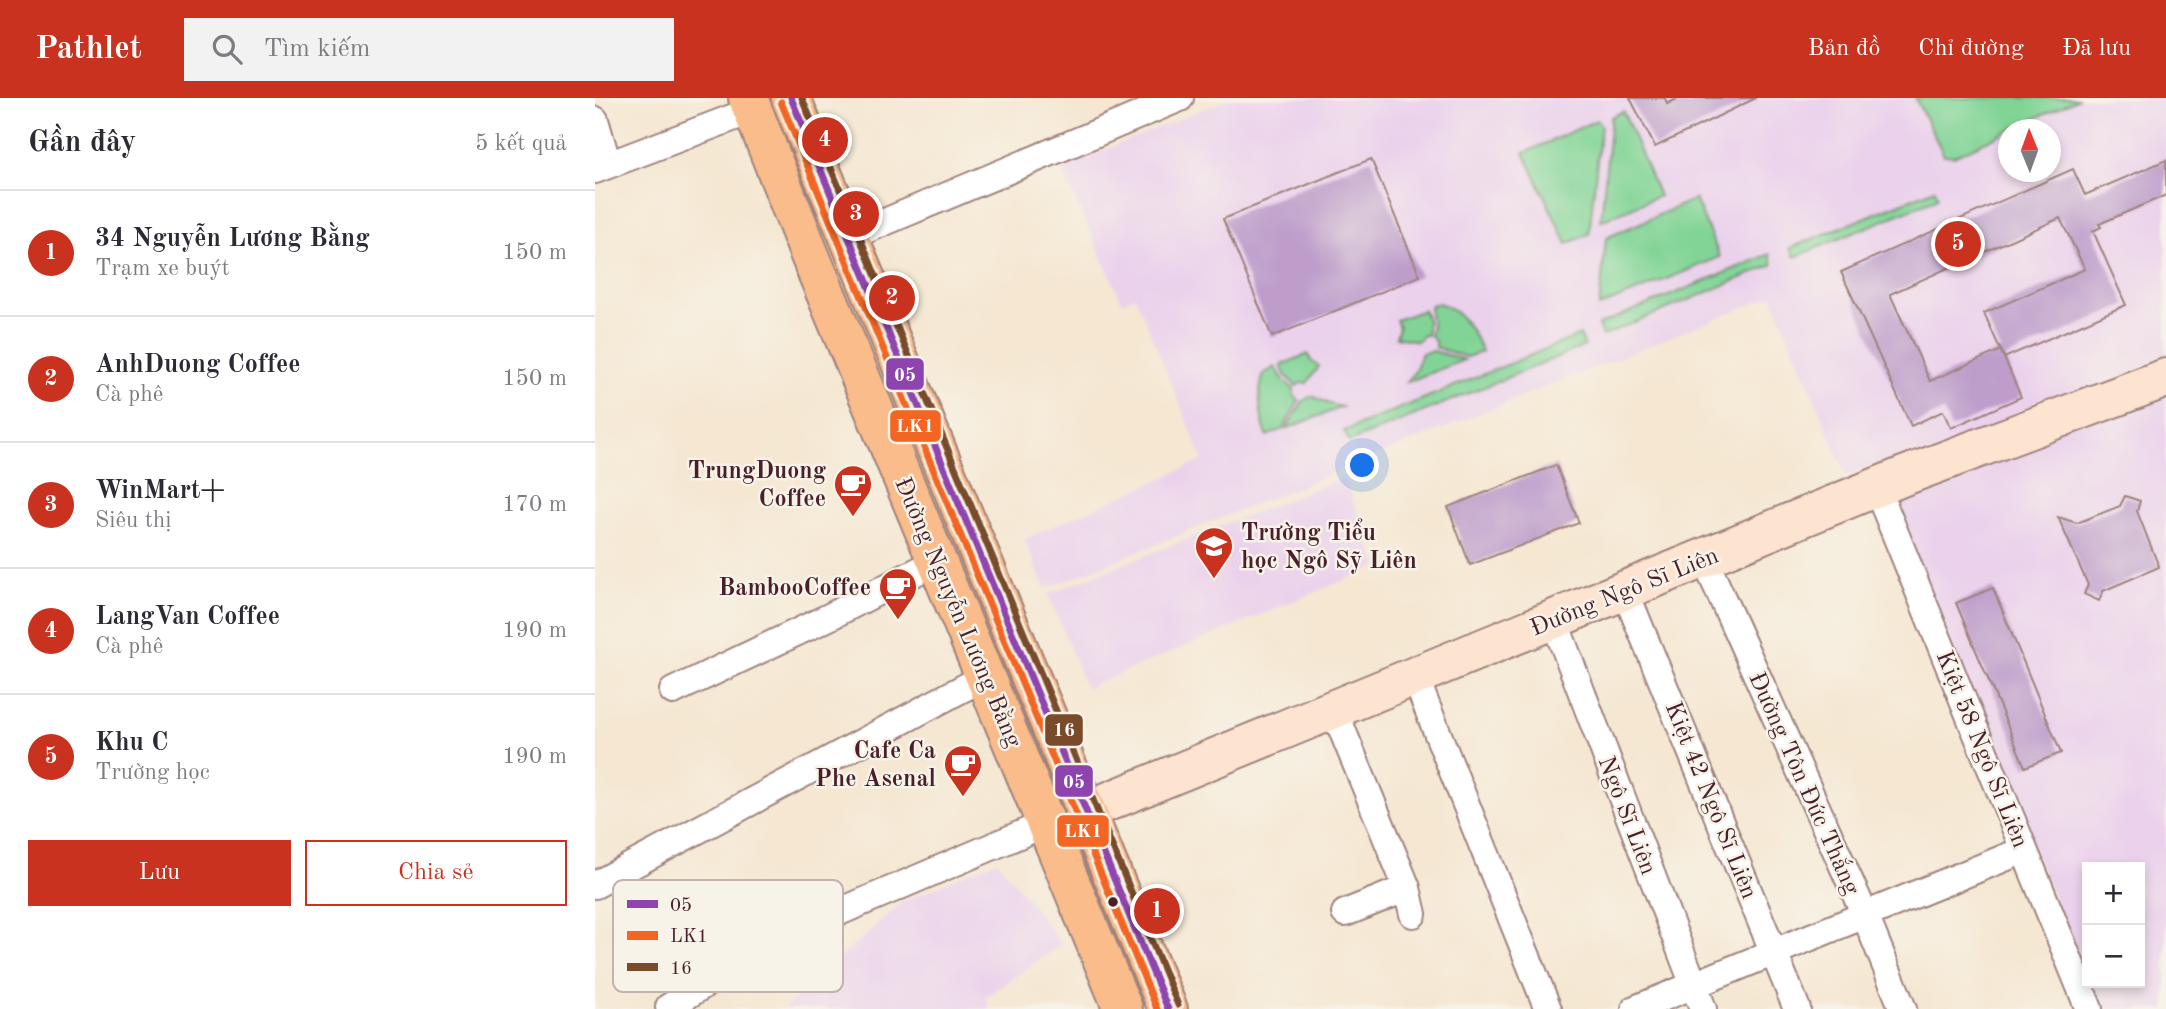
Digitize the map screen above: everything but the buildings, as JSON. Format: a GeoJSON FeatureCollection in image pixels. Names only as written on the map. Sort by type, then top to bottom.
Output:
{"type":"FeatureCollection","features":[{"type":"Feature","properties":{"kind":"highway","name":"Đường Nguyễn Lương Bằng"},"geometry":{"type":"LineString","coordinates":[[791,98],[1168,1009]]}},
{"type":"Feature","properties":{"kind":"highway","name":"Đường Nguyễn Lương Bằng"},"geometry":{"type":"LineString","coordinates":[[751,104],[809,253],[1123,1009]]}},
{"type":"Feature","properties":{"kind":"highway"},"geometry":{"type":"LineString","coordinates":[[953,599],[993,582]]}},
{"type":"Feature","properties":{"kind":"street"},"geometry":{"type":"LineString","coordinates":[[849,237],[1166,101]]}},
{"type":"Feature","properties":{"kind":"street"},"geometry":{"type":"LineString","coordinates":[[595,120],[601,167],[751,104]]}},
{"type":"Feature","properties":{"kind":"street","name":"Đường Ngô Sĩ Liên"},"geometry":{"type":"LineString","coordinates":[[1085,811],[1704,558],[2166,378]]}},
{"type":"Feature","properties":{"kind":"street","name":"Kiệt 58 Ngô Sĩ Liên"},"geometry":{"type":"LineString","coordinates":[[1877,489],[2089,1009]]}},
{"type":"Feature","properties":{"kind":"street","name":"Đường Tôn Đức Thắng"},"geometry":{"type":"LineString","coordinates":[[1704,558],[1865,915],[1903,1009]]}},
{"type":"Feature","properties":{"kind":"street"},"geometry":{"type":"LineString","coordinates":[[673,691],[829,617],[937,561]]}},
{"type":"Feature","properties":{"kind":"street","name":"Kiệt 42 Ngô Sĩ Liên"},"geometry":{"type":"LineString","coordinates":[[1625,591],[1797,1009]]}},
{"type":"Feature","properties":{"kind":"street","name":"Ngô Sĩ Liên"},"geometry":{"type":"LineString","coordinates":[[1554,620],[1698,997]]}},
{"type":"Feature","properties":{"kind":"street"},"geometry":{"type":"LineString","coordinates":[[595,885],[986,676]]}},
{"type":"Feature","properties":{"kind":"street"},"geometry":{"type":"LineString","coordinates":[[1415,677],[1548,1009]]}},
{"type":"Feature","properties":{"kind":"street"},"geometry":{"type":"LineString","coordinates":[[1333,710],[1410,901],[1345,913]]}},
{"type":"Feature","properties":{"kind":"street"},"geometry":{"type":"LineString","coordinates":[[843,910],[1047,823]]}},
{"type":"Feature","properties":{"kind":"street"},"geometry":{"type":"LineString","coordinates":[[1635,1009],[1698,997],[1774,952],[2024,849]]}},
{"type":"Feature","properties":{"kind":"street"},"geometry":{"type":"LineString","coordinates":[[669,1007],[693,992]]}},
{"type":"Feature","properties":{"kind":"shaded area"},"geometry":{"type":"Polygon","coordinates":[[[1230,98],[2166,98],[2166,1009],[2101,1009],[2091,988],[2145,988],[2145,862],[2082,862],[2082,966],[1880,476],[1874,465],[1847,477],[1772,296],[1045,589],[1024,539],[1203,460],[1135,296],[1122,302],[1061,168],[1230,98]]]}},
{"type":"Feature","properties":{"kind":"shaded area","name":"Trường Tiểu học Ngô Sỹ Liên"},"geometry":{"type":"Polygon","coordinates":[[[1344,477],[1378,566],[1086,688],[1048,594],[1344,477]]]}},
{"type":"Feature","properties":{"kind":"shaded area"},"geometry":{"type":"Polygon","coordinates":[[[997,860],[1062,944],[986,997],[990,1009],[784,1009],[803,992],[843,992],[843,956],[902,902],[997,860]]]}},
{"type":"Feature","properties":{"kind":"green space"},"geometry":{"type":"Polygon","coordinates":[[[1915,98],[2079,98],[2034,119],[1998,119],[1998,136],[1954,156],[1944,155],[1915,98]]]}},
{"type":"Feature","properties":{"kind":"green space"},"geometry":{"type":"Polygon","coordinates":[[[1623,111],[1659,196],[1601,221],[1611,117],[1623,111]]]}},
{"type":"Feature","properties":{"kind":"green space"},"geometry":{"type":"Polygon","coordinates":[[[1597,120],[1601,125],[1589,234],[1567,244],[1524,153],[1597,120]]]}},
{"type":"Feature","properties":{"kind":"green space"},"geometry":{"type":"Polygon","coordinates":[[[1935,189],[1938,198],[1795,257],[1790,248],[1935,189]]]}},
{"type":"Feature","properties":{"kind":"green space"},"geometry":{"type":"Polygon","coordinates":[[[1695,199],[1720,257],[1599,307],[1606,238],[1695,199]]]}},
{"type":"Feature","properties":{"kind":"green space"},"geometry":{"type":"Polygon","coordinates":[[[1770,254],[1773,265],[1602,336],[1598,325],[1770,254]]]}},
{"type":"Feature","properties":{"kind":"green space"},"geometry":{"type":"Polygon","coordinates":[[[1438,303],[1453,310],[1465,322],[1482,352],[1466,357],[1435,347],[1435,341],[1430,336],[1432,325],[1429,307],[1438,303]]]}},
{"type":"Feature","properties":{"kind":"green space"},"geometry":{"type":"Polygon","coordinates":[[[1423,310],[1427,319],[1427,335],[1417,341],[1396,337],[1399,327],[1396,320],[1423,310]]]}},
{"type":"Feature","properties":{"kind":"green space"},"geometry":{"type":"Polygon","coordinates":[[[1580,335],[1585,346],[1349,442],[1344,431],[1580,335]]]}},
{"type":"Feature","properties":{"kind":"green space"},"geometry":{"type":"Polygon","coordinates":[[[1433,351],[1464,360],[1407,382],[1422,353],[1433,351]]]}},
{"type":"Feature","properties":{"kind":"green space"},"geometry":{"type":"Polygon","coordinates":[[[1308,354],[1311,361],[1319,366],[1307,383],[1296,386],[1285,375],[1281,365],[1308,354]]]}},
{"type":"Feature","properties":{"kind":"green space"},"geometry":{"type":"Polygon","coordinates":[[[1275,367],[1285,382],[1294,389],[1294,396],[1299,400],[1283,429],[1267,436],[1261,413],[1260,389],[1264,374],[1275,367]]]}},
{"type":"Feature","properties":{"kind":"green space"},"geometry":{"type":"Polygon","coordinates":[[[1312,396],[1342,407],[1286,429],[1303,401],[1312,396]]]}},
{"type":"Feature","properties":{"kind":"transit line","name":"05"},"geometry":{"type":"LineString","coordinates":[[791,98],[1168,1009]]}},
{"type":"Feature","properties":{"kind":"transit line","name":"16"},"geometry":{"type":"LineString","coordinates":[[802,98],[1178,1005]]}},
{"type":"Feature","properties":{"kind":"transit line","name":"LK1"},"geometry":{"type":"LineString","coordinates":[[781,102],[1157,1009]]}},
{"type":"Feature","properties":{"kind":"place","name":"LangVan Coffee"},"geometry":{"type":"Point","coordinates":[825,140]}},
{"type":"Feature","properties":{"kind":"place","name":"WinMart+"},"geometry":{"type":"Point","coordinates":[856,214]}},
{"type":"Feature","properties":{"kind":"place","name":"Khu C"},"geometry":{"type":"Point","coordinates":[1958,244]}},
{"type":"Feature","properties":{"kind":"place","name":"AnhDuong Coffee"},"geometry":{"type":"Point","coordinates":[892,298]}},
{"type":"Feature","properties":{"kind":"place","name":"TrungDuong Coffee"},"geometry":{"type":"Point","coordinates":[853,518]}},
{"type":"Feature","properties":{"kind":"place","name":"Trường Tiểu học Ngô Sỹ Liên"},"geometry":{"type":"Point","coordinates":[1214,580]}},
{"type":"Feature","properties":{"kind":"place","name":"BambooCoffee"},"geometry":{"type":"Point","coordinates":[898,621]}},
{"type":"Feature","properties":{"kind":"place","name":"Cafe Ca Phe Asenal"},"geometry":{"type":"Point","coordinates":[963,798]}},
{"type":"Feature","properties":{"kind":"place","name":"34 Nguyễn Lương Bằng"},"geometry":{"type":"Point","coordinates":[1157,911]}}]}
